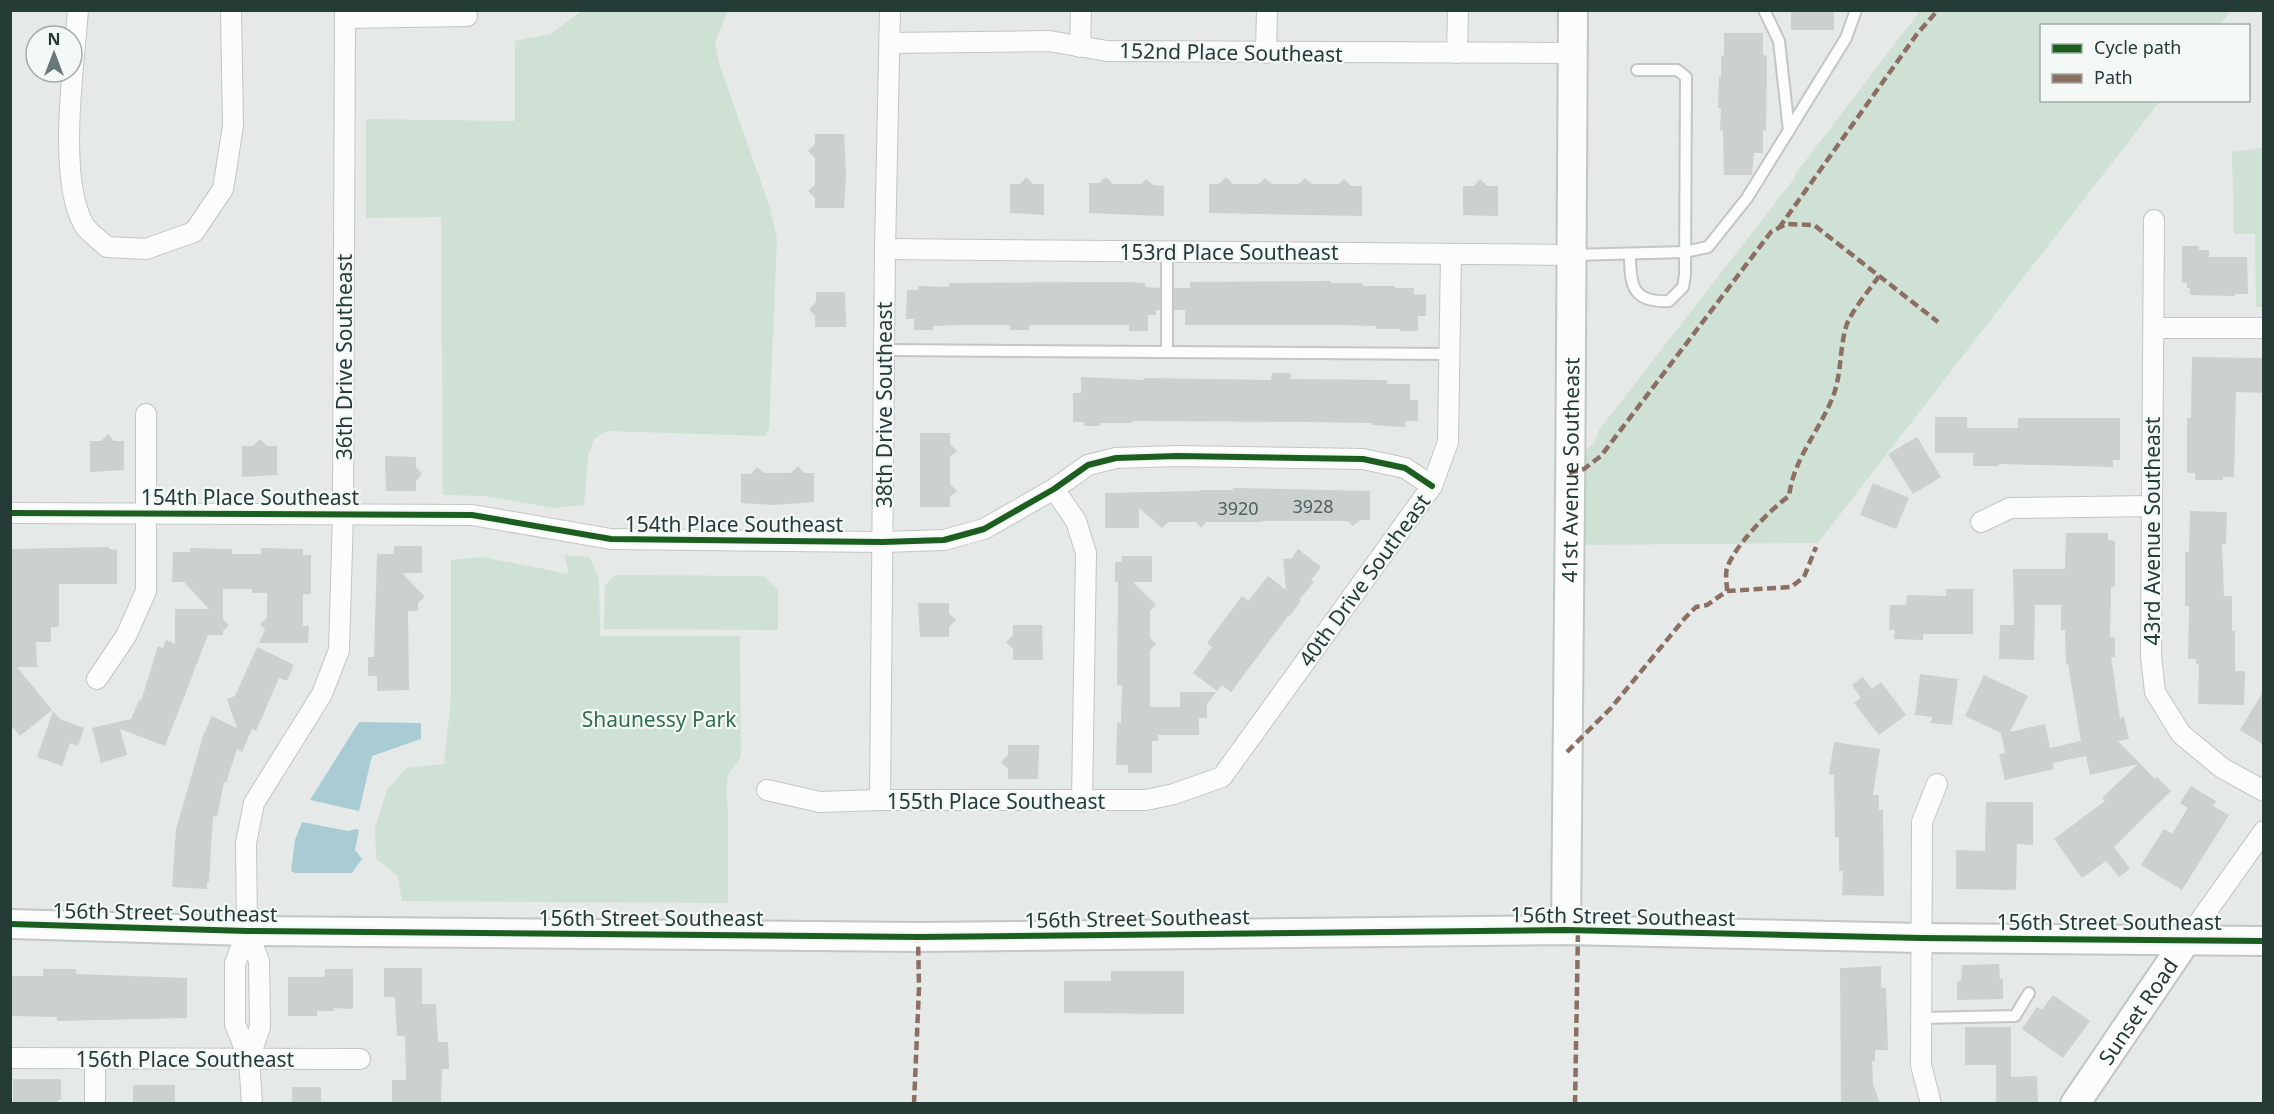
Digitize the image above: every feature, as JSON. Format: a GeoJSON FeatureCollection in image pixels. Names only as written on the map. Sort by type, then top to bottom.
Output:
{"type":"FeatureCollection","features":[{"type":"Feature","properties":{"kind":"street"},"geometry":{"type":"LineString","coordinates":[[78,10],[70,108],[70,184],[84,225],[107,247],[146,249],[194,232],[223,189],[233,126],[231,10]]}},
{"type":"Feature","properties":{"kind":"street","name":"38th Drive Southeast"},"geometry":{"type":"LineString","coordinates":[[880,800],[885,249],[890,10]]}},
{"type":"Feature","properties":{"kind":"street"},"geometry":{"type":"LineString","coordinates":[[1080,48],[1081,10]]}},
{"type":"Feature","properties":{"kind":"street"},"geometry":{"type":"LineString","coordinates":[[1266,53],[1267,10]]}},
{"type":"Feature","properties":{"kind":"street"},"geometry":{"type":"LineString","coordinates":[[1456,53],[1458,10]]}},
{"type":"Feature","properties":{"kind":"street","name":"41st Avenue Southeast"},"geometry":{"type":"LineString","coordinates":[[1566,930],[1573,255],[1573,10]]}},
{"type":"Feature","properties":{"kind":"street"},"geometry":{"type":"LineString","coordinates":[[345,14],[467,16]]}},
{"type":"Feature","properties":{"kind":"street","name":"36th Drive Southeast"},"geometry":{"type":"LineString","coordinates":[[252,1104],[249,1059],[235,1024],[235,964],[247,931],[246,843],[254,803],[322,694],[339,650],[344,514],[345,14]]}},
{"type":"Feature","properties":{"kind":"street","name":"152nd Place Southeast"},"geometry":{"type":"LineString","coordinates":[[890,43],[1049,41],[1107,51],[1573,53]]}},
{"type":"Feature","properties":{"kind":"street","name":"43rd Avenue Southeast"},"geometry":{"type":"LineString","coordinates":[[2154,220],[2151,656],[2155,692],[2181,734],[2222,768],[2264,791]]}},
{"type":"Feature","properties":{"kind":"street","name":"153rd Place Southeast"},"geometry":{"type":"LineString","coordinates":[[885,249],[1573,255]]}},
{"type":"Feature","properties":{"kind":"street","name":"40th Drive Southeast"},"geometry":{"type":"LineString","coordinates":[[1222,777],[1432,486],[1448,442],[1451,254]]}},
{"type":"Feature","properties":{"kind":"street"},"geometry":{"type":"LineString","coordinates":[[2155,328],[2264,328]]}},
{"type":"Feature","properties":{"kind":"street"},"geometry":{"type":"LineString","coordinates":[[97,678],[126,636],[146,591],[146,414]]}},
{"type":"Feature","properties":{"kind":"street","name":"154th Place Southeast"},"geometry":{"type":"LineString","coordinates":[[10,513],[472,515],[611,539],[883,542],[944,540],[984,529],[1054,489],[1088,465],[1116,458],[1177,456],[1363,459],[1405,468],[1432,486]]}},
{"type":"Feature","properties":{"kind":"street"},"geometry":{"type":"LineString","coordinates":[[1054,489],[1076,521],[1086,553],[1082,801]]}},
{"type":"Feature","properties":{"kind":"street"},"geometry":{"type":"LineString","coordinates":[[1981,522],[2010,508],[2152,506]]}},
{"type":"Feature","properties":{"kind":"street","name":"155th Place Southeast"},"geometry":{"type":"LineString","coordinates":[[767,790],[820,802],[1146,800],[1174,794],[1222,777]]}},
{"type":"Feature","properties":{"kind":"street"},"geometry":{"type":"LineString","coordinates":[[1931,1104],[1921,1065],[1922,822],[1937,784]]}},
{"type":"Feature","properties":{"kind":"street","name":"Sunset Road"},"geometry":{"type":"LineString","coordinates":[[2075,1104],[2187,939],[2264,831]]}},
{"type":"Feature","properties":{"kind":"street","name":"156th Street Southeast"},"geometry":{"type":"LineString","coordinates":[[10,924],[247,931],[918,937],[1566,930],[1921,938],[2264,941]]}},
{"type":"Feature","properties":{"kind":"street","name":"156th Place Southeast"},"geometry":{"type":"LineString","coordinates":[[10,1058],[360,1059]]}},
{"type":"Feature","properties":{"kind":"street"},"geometry":{"type":"LineString","coordinates":[[95,1058],[95,1104]]}},
{"type":"Feature","properties":{"kind":"lane"},"geometry":{"type":"LineString","coordinates":[[1764,10],[1779,41],[1789,130]]}},
{"type":"Feature","properties":{"kind":"lane"},"geometry":{"type":"LineString","coordinates":[[1573,255],[1685,252],[1708,247],[1748,198],[1845,38],[1856,10]]}},
{"type":"Feature","properties":{"kind":"lane"},"geometry":{"type":"LineString","coordinates":[[1630,254],[1630,278],[1633,288],[1646,299],[1656,302],[1669,301],[1683,287],[1686,77],[1677,70],[1637,70]]}},
{"type":"Feature","properties":{"kind":"lane"},"geometry":{"type":"LineString","coordinates":[[1167,252],[1167,352]]}},
{"type":"Feature","properties":{"kind":"lane"},"geometry":{"type":"LineString","coordinates":[[885,350],[1449,354]]}},
{"type":"Feature","properties":{"kind":"lane"},"geometry":{"type":"LineString","coordinates":[[1921,1018],[2015,1016],[2029,993]]}},
{"type":"Feature","properties":{"kind":"green space"},"geometry":{"type":"Polygon","coordinates":[[[581,11],[728,11],[715,43],[719,63],[770,208],[777,239],[769,429],[765,436],[607,431],[594,439],[588,456],[584,505],[553,508],[485,496],[443,495],[441,217],[366,218],[366,119],[515,121],[515,41],[551,34],[581,11]]]}},
{"type":"Feature","properties":{"kind":"green space"},"geometry":{"type":"Polygon","coordinates":[[[1920,11],[2231,11],[2220,24],[2040,24],[2040,102],[2159,102],[1818,543],[1579,545],[1580,482],[1587,449],[1595,442],[1599,430],[1793,180],[1796,173],[1920,11]]]}},
{"type":"Feature","properties":{"kind":"green space"},"geometry":{"type":"Polygon","coordinates":[[[2263,148],[2264,307],[2256,307],[2255,234],[2234,234],[2232,152],[2263,148]]]}},
{"type":"Feature","properties":{"kind":"green space","name":"Shaunessy Park"},"geometry":{"type":"Polygon","coordinates":[[[564,555],[589,557],[599,578],[600,636],[740,636],[741,757],[728,775],[726,791],[728,903],[402,901],[398,876],[376,859],[375,828],[387,790],[406,768],[444,764],[451,699],[451,560],[482,557],[569,574],[564,555]]]}},
{"type":"Feature","properties":{"kind":"green space"},"geometry":{"type":"Polygon","coordinates":[[[615,575],[764,576],[778,590],[778,630],[604,629],[605,585],[615,575]]]}},
{"type":"Feature","properties":{"kind":"water"},"geometry":{"type":"Polygon","coordinates":[[[359,722],[421,723],[421,739],[372,756],[359,811],[310,800],[359,722]]]}},
{"type":"Feature","properties":{"kind":"water"},"geometry":{"type":"Polygon","coordinates":[[[302,822],[348,831],[359,830],[355,850],[362,859],[352,873],[295,873],[291,871],[295,840],[302,822]]]}},
{"type":"Feature","properties":{"kind":"building"},"geometry":{"type":"Polygon","coordinates":[[[1791,10],[1834,10],[1834,30],[1791,30],[1791,10]]]}},
{"type":"Feature","properties":{"kind":"building"},"geometry":{"type":"Polygon","coordinates":[[[1724,33],[1763,33],[1763,55],[1767,56],[1766,131],[1763,130],[1763,153],[1754,153],[1752,175],[1724,175],[1723,131],[1720,130],[1721,108],[1718,108],[1724,33]]]}},
{"type":"Feature","properties":{"kind":"building"},"geometry":{"type":"Polygon","coordinates":[[[815,134],[844,134],[846,174],[844,208],[815,208],[815,198],[808,191],[815,185],[815,158],[808,151],[815,144],[815,134]]]}},
{"type":"Feature","properties":{"kind":"building"},"geometry":{"type":"Polygon","coordinates":[[[1026,177],[1033,184],[1044,184],[1044,215],[1010,213],[1010,184],[1020,184],[1026,177]]]}},
{"type":"Feature","properties":{"kind":"building"},"geometry":{"type":"Polygon","coordinates":[[[1106,177],[1113,184],[1141,184],[1146,179],[1153,185],[1164,186],[1164,216],[1089,213],[1089,183],[1099,183],[1106,177]]]}},
{"type":"Feature","properties":{"kind":"building"},"geometry":{"type":"Polygon","coordinates":[[[1226,177],[1233,184],[1259,184],[1265,178],[1272,184],[1299,184],[1305,178],[1312,184],[1339,184],[1344,179],[1351,186],[1362,186],[1362,216],[1209,213],[1209,184],[1219,184],[1226,177]]]}},
{"type":"Feature","properties":{"kind":"building"},"geometry":{"type":"Polygon","coordinates":[[[1480,179],[1487,186],[1498,186],[1498,216],[1463,215],[1463,186],[1474,186],[1480,179]]]}},
{"type":"Feature","properties":{"kind":"building"},"geometry":{"type":"Polygon","coordinates":[[[2182,246],[2199,246],[2199,250],[2209,250],[2209,257],[2247,257],[2248,294],[2190,295],[2187,283],[2182,283],[2182,246]]]}},
{"type":"Feature","properties":{"kind":"building"},"geometry":{"type":"Polygon","coordinates":[[[1331,281],[1331,283],[1363,283],[1363,286],[1414,288],[1414,295],[1426,294],[1426,316],[1418,316],[1418,331],[1400,331],[1400,329],[1376,329],[1376,326],[1344,325],[1185,325],[1185,310],[1174,310],[1174,288],[1190,288],[1190,282],[1331,281]]]}},
{"type":"Feature","properties":{"kind":"building"},"geometry":{"type":"Polygon","coordinates":[[[949,283],[1145,283],[1145,287],[1160,288],[1160,310],[1156,310],[1156,315],[1148,315],[1148,331],[1129,331],[1129,325],[1029,325],[1029,330],[1010,330],[1010,325],[965,325],[933,326],[933,330],[914,330],[914,319],[906,319],[907,290],[918,290],[918,286],[949,287],[949,283]]]}},
{"type":"Feature","properties":{"kind":"building"},"geometry":{"type":"Polygon","coordinates":[[[816,292],[845,292],[846,327],[815,327],[815,316],[809,309],[816,302],[816,292]]]}},
{"type":"Feature","properties":{"kind":"building"},"geometry":{"type":"Polygon","coordinates":[[[2192,357],[2264,358],[2264,393],[2236,392],[2234,477],[2223,477],[2223,480],[2195,480],[2195,473],[2187,473],[2187,418],[2191,418],[2192,357]]]}},
{"type":"Feature","properties":{"kind":"building"},"geometry":{"type":"Polygon","coordinates":[[[1272,373],[1291,373],[1291,379],[1387,380],[1387,384],[1410,384],[1410,400],[1418,400],[1418,421],[1405,421],[1405,427],[1372,425],[1372,423],[1132,421],[1132,423],[1100,423],[1100,426],[1084,426],[1084,422],[1073,422],[1073,393],[1081,393],[1081,377],[1144,380],[1144,378],[1271,380],[1272,373]]]}},
{"type":"Feature","properties":{"kind":"building"},"geometry":{"type":"Polygon","coordinates":[[[1935,417],[1967,417],[1967,428],[2018,428],[2018,418],[2120,418],[2120,460],[2113,460],[2113,467],[1999,464],[1999,466],[1973,466],[1973,453],[1935,453],[1935,417]]]}},
{"type":"Feature","properties":{"kind":"building"},"geometry":{"type":"Polygon","coordinates":[[[920,433],[950,433],[950,444],[957,451],[950,457],[950,484],[957,491],[950,497],[950,507],[920,507],[920,433]]]}},
{"type":"Feature","properties":{"kind":"building"},"geometry":{"type":"Polygon","coordinates":[[[108,434],[114,441],[124,441],[124,470],[90,472],[90,441],[101,441],[108,434]]]}},
{"type":"Feature","properties":{"kind":"building"},"geometry":{"type":"Polygon","coordinates":[[[1917,437],[1941,477],[1913,494],[1888,454],[1917,437]]]}},
{"type":"Feature","properties":{"kind":"building"},"geometry":{"type":"Polygon","coordinates":[[[260,439],[267,446],[277,446],[277,475],[242,477],[242,446],[253,446],[260,439]]]}},
{"type":"Feature","properties":{"kind":"building"},"geometry":{"type":"Polygon","coordinates":[[[385,456],[416,457],[416,467],[422,474],[416,481],[416,491],[386,491],[385,456]]]}},
{"type":"Feature","properties":{"kind":"building"},"geometry":{"type":"Polygon","coordinates":[[[798,466],[804,473],[814,473],[814,502],[775,505],[741,503],[741,474],[751,474],[757,467],[764,473],[791,473],[798,466]]]}},
{"type":"Feature","properties":{"kind":"building"},"geometry":{"type":"Polygon","coordinates":[[[1873,483],[1909,498],[1896,529],[1860,515],[1873,483]]]}},
{"type":"Feature","properties":{"kind":"building"},"geometry":{"type":"Polygon","coordinates":[[[1233,488],[1370,491],[1370,520],[1360,520],[1353,526],[1348,521],[1206,522],[1201,528],[1196,522],[1168,522],[1162,528],[1139,508],[1139,528],[1105,528],[1105,493],[1233,490],[1233,488]]]}},
{"type":"Feature","properties":{"kind":"building"},"geometry":{"type":"Polygon","coordinates":[[[2190,511],[2227,512],[2226,544],[2222,544],[2224,596],[2232,596],[2235,671],[2245,671],[2244,705],[2198,704],[2199,664],[2196,664],[2196,659],[2188,659],[2189,606],[2185,606],[2185,552],[2189,552],[2190,511]]]}},
{"type":"Feature","properties":{"kind":"building"},"geometry":{"type":"Polygon","coordinates":[[[2066,533],[2108,533],[2108,540],[2115,541],[2115,587],[2111,587],[2110,637],[2115,637],[2115,657],[2111,657],[2120,718],[2124,717],[2129,739],[2118,741],[2155,779],[2157,777],[2171,791],[2114,847],[2130,869],[2119,877],[2106,861],[2082,878],[2054,839],[2105,801],[2102,798],[2138,764],[2090,775],[2086,756],[2053,763],[2054,769],[2005,780],[1999,754],[2005,753],[2001,733],[1965,716],[1984,675],[2028,696],[2010,732],[2045,724],[2050,748],[2081,741],[2068,664],[2066,664],[2065,630],[2061,630],[2061,605],[2035,605],[2034,660],[1999,659],[2000,625],[2014,625],[2013,569],[2065,569],[2066,533]]]}},
{"type":"Feature","properties":{"kind":"building"},"geometry":{"type":"Polygon","coordinates":[[[394,546],[422,546],[422,573],[402,573],[425,597],[418,603],[418,611],[408,611],[409,690],[377,691],[377,676],[368,676],[368,657],[374,657],[377,554],[394,554],[394,546]]]}},
{"type":"Feature","properties":{"kind":"building"},"geometry":{"type":"Polygon","coordinates":[[[109,547],[109,549],[117,550],[117,584],[59,584],[59,627],[51,627],[51,642],[36,642],[37,667],[17,667],[52,710],[20,736],[10,724],[10,549],[109,547]]]}},
{"type":"Feature","properties":{"kind":"building"},"geometry":{"type":"Polygon","coordinates":[[[190,548],[232,549],[232,554],[261,554],[261,548],[303,549],[303,555],[311,555],[311,594],[303,594],[303,626],[309,626],[308,643],[259,643],[265,630],[260,624],[267,618],[267,593],[252,593],[252,589],[223,589],[223,619],[229,625],[223,631],[223,635],[208,635],[165,746],[120,729],[127,755],[101,763],[92,728],[131,719],[139,700],[141,701],[158,646],[163,648],[166,640],[175,644],[175,609],[209,609],[184,582],[172,582],[173,552],[190,552],[190,548]]]}},
{"type":"Feature","properties":{"kind":"building"},"geometry":{"type":"Polygon","coordinates":[[[1298,549],[1321,567],[1311,580],[1314,582],[1231,692],[1222,685],[1217,691],[1193,673],[1212,647],[1207,643],[1242,596],[1248,601],[1268,576],[1286,590],[1283,559],[1292,558],[1298,549]]]}},
{"type":"Feature","properties":{"kind":"building"},"geometry":{"type":"Polygon","coordinates":[[[1122,556],[1152,556],[1152,582],[1133,582],[1156,605],[1150,611],[1150,638],[1156,644],[1150,650],[1150,707],[1180,707],[1180,692],[1216,692],[1207,704],[1207,718],[1199,718],[1199,735],[1158,735],[1158,741],[1152,741],[1152,773],[1128,773],[1128,765],[1116,765],[1117,723],[1121,723],[1122,685],[1117,685],[1118,582],[1115,582],[1115,562],[1122,562],[1122,556]]]}},
{"type":"Feature","properties":{"kind":"building"},"geometry":{"type":"Polygon","coordinates":[[[1946,589],[1973,589],[1973,634],[1923,634],[1923,640],[1894,639],[1895,630],[1889,630],[1890,605],[1906,605],[1907,595],[1946,596],[1946,589]]]}},
{"type":"Feature","properties":{"kind":"building"},"geometry":{"type":"Polygon","coordinates":[[[918,603],[949,603],[949,613],[956,620],[949,627],[949,637],[920,637],[918,603]]]}},
{"type":"Feature","properties":{"kind":"building"},"geometry":{"type":"Polygon","coordinates":[[[1013,625],[1042,625],[1043,660],[1013,660],[1013,649],[1006,642],[1013,635],[1013,625]]]}},
{"type":"Feature","properties":{"kind":"building"},"geometry":{"type":"Polygon","coordinates":[[[257,647],[294,665],[287,681],[279,678],[256,731],[252,729],[242,752],[237,749],[226,783],[224,782],[217,817],[213,816],[207,889],[172,887],[176,829],[203,736],[212,716],[237,728],[227,699],[235,696],[257,647]]]}},
{"type":"Feature","properties":{"kind":"building"},"geometry":{"type":"Polygon","coordinates":[[[1920,674],[1958,679],[1952,725],[1931,723],[1932,717],[1915,715],[1920,674]]]}},
{"type":"Feature","properties":{"kind":"building"},"geometry":{"type":"Polygon","coordinates":[[[1863,677],[1872,689],[1881,682],[1906,715],[1879,735],[1854,703],[1861,698],[1852,685],[1863,677]]]}},
{"type":"Feature","properties":{"kind":"building"},"geometry":{"type":"Polygon","coordinates":[[[2264,690],[2264,745],[2240,730],[2264,690]]]}},
{"type":"Feature","properties":{"kind":"building"},"geometry":{"type":"Polygon","coordinates":[[[53,711],[60,719],[84,728],[78,746],[70,743],[62,766],[37,757],[53,711]]]}},
{"type":"Feature","properties":{"kind":"building"},"geometry":{"type":"Polygon","coordinates":[[[1834,742],[1880,749],[1873,795],[1879,795],[1879,810],[1883,810],[1884,896],[1842,895],[1843,871],[1839,871],[1839,837],[1835,837],[1834,775],[1829,774],[1834,742]]]}},
{"type":"Feature","properties":{"kind":"building"},"geometry":{"type":"Polygon","coordinates":[[[1008,745],[1039,745],[1038,779],[1008,779],[1008,769],[1001,762],[1008,755],[1008,745]]]}},
{"type":"Feature","properties":{"kind":"building"},"geometry":{"type":"Polygon","coordinates":[[[2191,786],[2216,801],[2213,806],[2229,815],[2182,890],[2141,865],[2164,829],[2172,834],[2188,808],[2180,803],[2191,786]]]}},
{"type":"Feature","properties":{"kind":"building"},"geometry":{"type":"Polygon","coordinates":[[[1986,802],[2033,802],[2033,845],[2017,844],[2016,890],[1956,889],[1956,850],[1985,851],[1986,802]]]}},
{"type":"Feature","properties":{"kind":"building"},"geometry":{"type":"Polygon","coordinates":[[[1999,964],[2000,979],[2003,979],[2003,999],[1957,1000],[1957,981],[1961,981],[1962,965],[1999,964]]]}},
{"type":"Feature","properties":{"kind":"building"},"geometry":{"type":"Polygon","coordinates":[[[1881,966],[1881,988],[1886,988],[1888,1050],[1875,1050],[1875,1061],[1872,1061],[1873,1084],[1880,1104],[1841,1104],[1840,968],[1881,966]]]}},
{"type":"Feature","properties":{"kind":"building"},"geometry":{"type":"Polygon","coordinates":[[[384,968],[422,968],[422,1004],[436,1004],[438,1042],[448,1042],[449,1069],[442,1069],[441,1104],[392,1104],[392,1080],[406,1080],[405,1036],[397,1036],[395,997],[384,997],[384,968]]]}},
{"type":"Feature","properties":{"kind":"building"},"geometry":{"type":"Polygon","coordinates":[[[43,969],[76,969],[76,974],[187,978],[187,1018],[57,1021],[57,1017],[10,1016],[10,976],[43,976],[43,969]]]}},
{"type":"Feature","properties":{"kind":"building"},"geometry":{"type":"Polygon","coordinates":[[[325,969],[353,969],[353,1009],[334,1008],[334,1011],[317,1011],[317,1016],[288,1016],[288,977],[325,977],[325,969]]]}},
{"type":"Feature","properties":{"kind":"building"},"geometry":{"type":"Polygon","coordinates":[[[1111,971],[1184,971],[1184,1014],[1064,1013],[1064,981],[1111,981],[1111,971]]]}},
{"type":"Feature","properties":{"kind":"building"},"geometry":{"type":"Polygon","coordinates":[[[2053,995],[2090,1021],[2063,1058],[2022,1029],[2037,1007],[2042,1010],[2053,995]]]}},
{"type":"Feature","properties":{"kind":"building"},"geometry":{"type":"Polygon","coordinates":[[[1965,1027],[2011,1027],[2011,1077],[2037,1076],[2038,1104],[1996,1104],[1996,1065],[1965,1065],[1965,1027]]]}},
{"type":"Feature","properties":{"kind":"building"},"geometry":{"type":"Polygon","coordinates":[[[13,1079],[61,1079],[61,1100],[58,1100],[58,1104],[13,1104],[13,1079]]]}},
{"type":"Feature","properties":{"kind":"building"},"geometry":{"type":"Polygon","coordinates":[[[133,1085],[175,1085],[175,1104],[133,1104],[133,1085]]]}},
{"type":"Feature","properties":{"kind":"building"},"geometry":{"type":"Polygon","coordinates":[[[292,1087],[321,1087],[321,1104],[292,1104],[292,1087]]]}},
{"type":"Feature","properties":{"kind":"marked path"},"geometry":{"type":"LineString","coordinates":[[1779,228],[1917,34],[1938,10]]}},
{"type":"Feature","properties":{"kind":"marked path"},"geometry":{"type":"LineString","coordinates":[[1569,473],[1584,469],[1601,456],[1771,232],[1786,224],[1814,225],[1938,322]]}},
{"type":"Feature","properties":{"kind":"marked path"},"geometry":{"type":"LineString","coordinates":[[1727,591],[1727,568],[1737,549],[1763,519],[1789,496],[1796,470],[1832,399],[1848,322],[1879,276]]}},
{"type":"Feature","properties":{"kind":"marked path"},"geometry":{"type":"LineString","coordinates":[[1567,752],[1611,708],[1696,607],[1707,605],[1727,591],[1791,587],[1804,577],[1816,547]]}},
{"type":"Feature","properties":{"kind":"marked path"},"geometry":{"type":"LineString","coordinates":[[1575,1104],[1578,930]]}},
{"type":"Feature","properties":{"kind":"marked path"},"geometry":{"type":"LineString","coordinates":[[914,1104],[919,988],[918,937]]}},
{"type":"Feature","properties":{"kind":"cycle path"},"geometry":{"type":"LineString","coordinates":[[10,513],[472,515],[611,539],[883,542],[944,540],[984,529],[1054,489],[1088,465],[1116,458],[1177,456],[1363,459],[1405,468],[1432,486]]}},
{"type":"Feature","properties":{"kind":"cycle path"},"geometry":{"type":"LineString","coordinates":[[10,924],[247,931],[918,937],[1566,930],[1921,938],[2264,941]]}}]}
